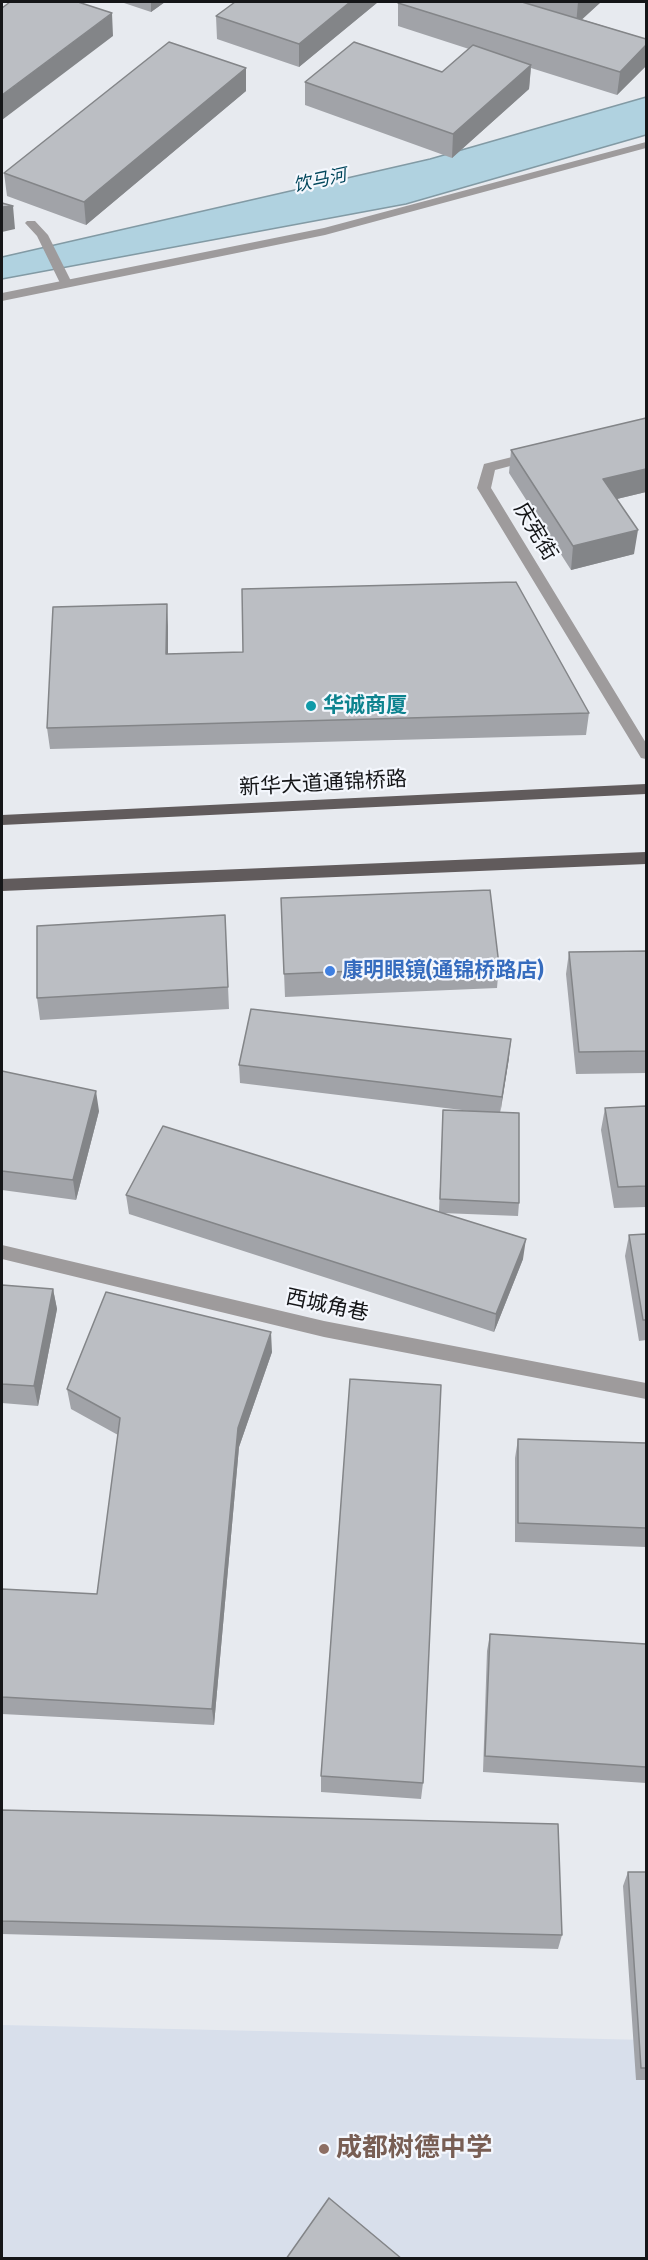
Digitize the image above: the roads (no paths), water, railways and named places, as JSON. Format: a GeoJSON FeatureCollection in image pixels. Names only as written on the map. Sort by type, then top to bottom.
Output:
{"type":"FeatureCollection","features":[{"type":"Feature","properties":{"kind":"main road","name":"新华大道通锦桥路"},"geometry":{"type":"LineString","coordinates":[[2,820],[646,789]]}},
{"type":"Feature","properties":{"kind":"main road"},"geometry":{"type":"LineString","coordinates":[[2,885],[646,858]]}},
{"type":"Feature","properties":{"kind":"street"},"geometry":{"type":"LineString","coordinates":[[2,297],[325,231],[646,145]]}},
{"type":"Feature","properties":{"kind":"street"},"geometry":{"type":"LineString","coordinates":[[31,223],[42,235],[66,283]]}},
{"type":"Feature","properties":{"kind":"street","name":"庆宪街"},"geometry":{"type":"LineString","coordinates":[[541,453],[489,467],[484,488],[646,754]]}},
{"type":"Feature","properties":{"kind":"street","name":"西城角巷"},"geometry":{"type":"LineString","coordinates":[[2,1252],[324,1329],[646,1391]]}},
{"type":"Feature","properties":{"kind":"water"},"geometry":{"type":"Polygon","coordinates":[[[646,97],[646,135],[406,204],[2,279],[2,257],[430,159],[646,97]]]}},
{"type":"Feature","properties":{"kind":"place","name":"华诚商厦"},"geometry":{"type":"Point","coordinates":[311,706]}},
{"type":"Feature","properties":{"kind":"place","name":"康明眼镜(通锦桥路店)"},"geometry":{"type":"Point","coordinates":[330,971]}},
{"type":"Feature","properties":{"kind":"place","name":"成都树德中学"},"geometry":{"type":"Point","coordinates":[324,2149]}},
{"type":"Feature","properties":{"kind":"water label","name":"饮马河"},"geometry":{"type":"Point","coordinates":[320,181]}}]}
